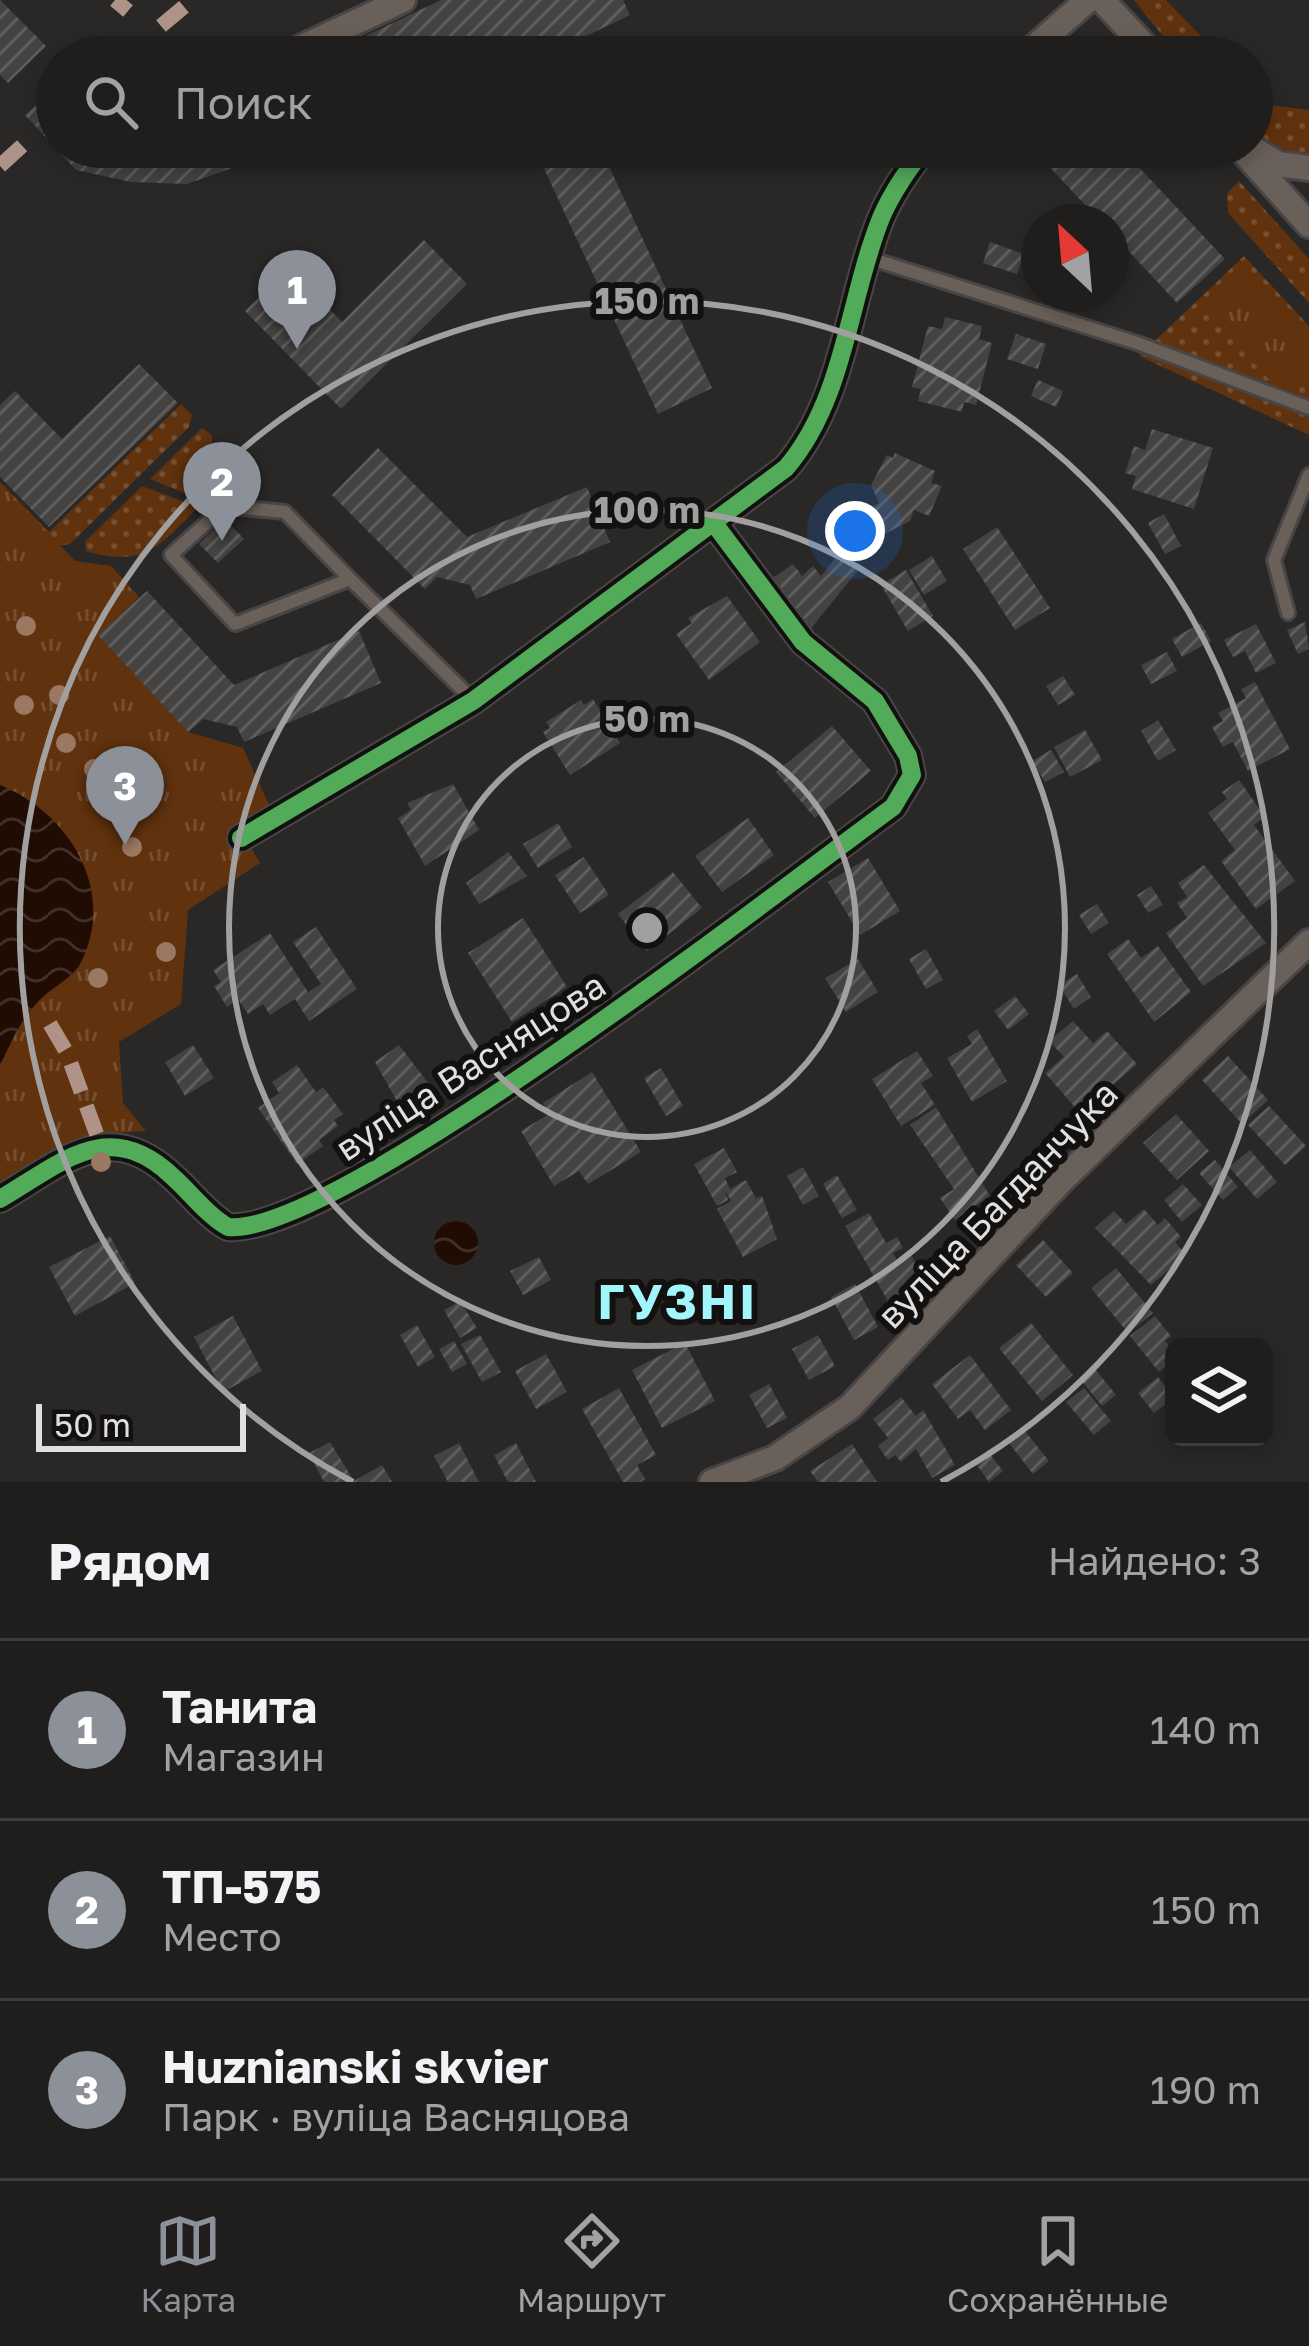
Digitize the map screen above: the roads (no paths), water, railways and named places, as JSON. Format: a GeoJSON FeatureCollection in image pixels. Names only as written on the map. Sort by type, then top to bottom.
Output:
{"type":"FeatureCollection","features":[{"type":"Feature","properties":{"kind":"street"},"geometry":{"type":"LineString","coordinates":[[326,36],[404,0]]}},
{"type":"Feature","properties":{"kind":"street"},"geometry":{"type":"LineString","coordinates":[[1047,36],[1088,0]]}},
{"type":"Feature","properties":{"kind":"street"},"geometry":{"type":"LineString","coordinates":[[1102,0],[1135,36]]}},
{"type":"Feature","properties":{"kind":"street"},"geometry":{"type":"LineString","coordinates":[[1273,161],[1309,168]]}},
{"type":"Feature","properties":{"kind":"street"},"geometry":{"type":"LineString","coordinates":[[241,838],[473,701],[760,492],[806,444],[829,391],[868,258],[895,188],[910,168]]}},
{"type":"Feature","properties":{"kind":"street"},"geometry":{"type":"LineString","coordinates":[[1258,168],[1309,225]]}},
{"type":"Feature","properties":{"kind":"street","name":"вуліца Васняцова"},"geometry":{"type":"LineString","coordinates":[[0,1199],[73,1156],[101,1146],[128,1146],[148,1154],[228,1227],[275,1220],[347,1187],[604,1019],[893,807],[912,775],[898,736],[862,686],[814,652],[789,627],[716,526]]}},
{"type":"Feature","properties":{"kind":"street","name":"вуліца Багданчука"},"geometry":{"type":"LineString","coordinates":[[712,1482],[790,1449],[850,1407],[1036,1206],[1309,942]]}},
{"type":"Feature","properties":{"kind":"lane"},"geometry":{"type":"LineString","coordinates":[[868,258],[1137,343],[1309,408]]}},
{"type":"Feature","properties":{"kind":"lane"},"geometry":{"type":"LineString","coordinates":[[1288,613],[1274,560],[1309,475]]}},
{"type":"Feature","properties":{"kind":"lane"},"geometry":{"type":"LineString","coordinates":[[350,579],[235,625],[171,555],[225,506],[285,512],[473,701]]}},
{"type":"Feature","properties":{"kind":"water"},"geometry":{"type":"Polygon","coordinates":[[[0,785],[48,815],[66,835],[90,884],[93,911],[90,938],[79,966],[30,1012],[0,1066],[0,785]]]}},
{"type":"Feature","properties":{"kind":"water"},"geometry":{"type":"Polygon","coordinates":[[[456,1221],[471,1228],[478,1243],[471,1258],[456,1265],[441,1258],[434,1243],[441,1228],[456,1221]]]}},
{"type":"Feature","properties":{"kind":"place","name":"Танита"},"geometry":{"type":"Point","coordinates":[297,349]}},
{"type":"Feature","properties":{"kind":"place","name":"ТП-575"},"geometry":{"type":"Point","coordinates":[222,541]}},
{"type":"Feature","properties":{"kind":"place","name":"Huznianski skvier"},"geometry":{"type":"Point","coordinates":[125,845]}},
{"type":"Feature","properties":{"kind":"district","name":"ГУЗНІ"},"geometry":{"type":"Point","coordinates":[678,1301]}}]}
